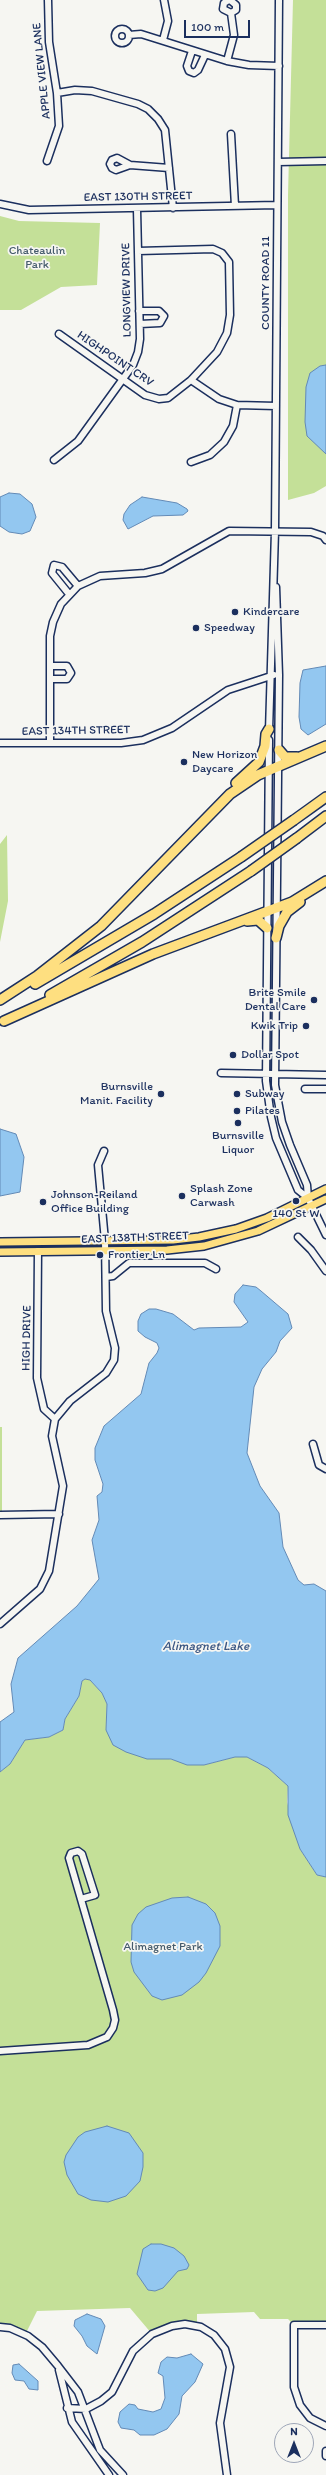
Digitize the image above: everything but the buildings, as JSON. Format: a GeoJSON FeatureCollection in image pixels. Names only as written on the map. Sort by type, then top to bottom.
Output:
{"type":"FeatureCollection","features":[{"type":"Feature","properties":{"kind":"highway"},"geometry":{"type":"LineString","coordinates":[[230,794],[231,788],[259,762],[265,746],[266,734],[270,729]]}},
{"type":"Feature","properties":{"kind":"highway"},"geometry":{"type":"LineString","coordinates":[[279,750],[285,757],[291,759],[325,746]]}},
{"type":"Feature","properties":{"kind":"highway"},"geometry":{"type":"LineString","coordinates":[[0,1002],[37,976],[101,926],[230,794],[268,771],[325,746]]}},
{"type":"Feature","properties":{"kind":"highway"},"geometry":{"type":"LineString","coordinates":[[0,1002],[154,914],[241,857],[326,796]]}},
{"type":"Feature","properties":{"kind":"highway"},"geometry":{"type":"LineString","coordinates":[[2,1022],[142,942],[251,871],[326,816]]}},
{"type":"Feature","properties":{"kind":"highway"},"geometry":{"type":"LineString","coordinates":[[2,1022],[153,954],[292,902],[324,882]]}},
{"type":"Feature","properties":{"kind":"highway"},"geometry":{"type":"LineString","coordinates":[[276,938],[287,912],[316,892],[324,882]]}},
{"type":"Feature","properties":{"kind":"highway"},"geometry":{"type":"LineString","coordinates":[[225,927],[254,920],[267,928]]}},
{"type":"Feature","properties":{"kind":"main road","name":"EAST 138TH STREET"},"geometry":{"type":"LineString","coordinates":[[0,1242],[173,1240],[216,1234],[268,1218],[326,1189]]}},
{"type":"Feature","properties":{"kind":"main road","name":"EAST 138TH STREET"},"geometry":{"type":"LineString","coordinates":[[0,1252],[185,1249],[217,1243],[258,1231],[326,1199]]}},
{"type":"Feature","properties":{"kind":"street","name":"APPLE VIEW LANE"},"geometry":{"type":"LineString","coordinates":[[47,161],[59,126],[57,93],[49,42],[48,0]]}},
{"type":"Feature","properties":{"kind":"street"},"geometry":{"type":"LineString","coordinates":[[163,40],[168,21],[164,0]]}},
{"type":"Feature","properties":{"kind":"street"},"geometry":{"type":"LineString","coordinates":[[229,0],[236,5],[236,10],[231,13],[224,9],[224,3],[229,0]]}},
{"type":"Feature","properties":{"kind":"street","name":"COUNTY ROAD 11"},"geometry":{"type":"LineString","coordinates":[[274,566],[279,0]]}},
{"type":"Feature","properties":{"kind":"street"},"geometry":{"type":"LineString","coordinates":[[227,61],[234,35],[231,13]]}},
{"type":"Feature","properties":{"kind":"street"},"geometry":{"type":"LineString","coordinates":[[129,36],[141,34],[163,40],[192,52],[227,61],[249,65],[279,66]]}},
{"type":"Feature","properties":{"kind":"street"},"geometry":{"type":"LineString","coordinates":[[192,52],[187,66],[189,71],[194,73],[198,70],[205,55]]}},
{"type":"Feature","properties":{"kind":"street"},"geometry":{"type":"LineString","coordinates":[[57,93],[75,90],[92,91],[148,109],[158,119],[164,130],[173,208]]}},
{"type":"Feature","properties":{"kind":"street"},"geometry":{"type":"LineString","coordinates":[[230,134],[234,206]]}},
{"type":"Feature","properties":{"kind":"street"},"geometry":{"type":"LineString","coordinates":[[278,162],[326,161]]}},
{"type":"Feature","properties":{"kind":"street"},"geometry":{"type":"LineString","coordinates":[[130,165],[169,168]]}},
{"type":"Feature","properties":{"kind":"street","name":"EAST 130TH STREET"},"geometry":{"type":"LineString","coordinates":[[0,204],[29,210],[278,205]]}},
{"type":"Feature","properties":{"kind":"street","name":"LONGVIEW DRIVE"},"geometry":{"type":"LineString","coordinates":[[54,460],[78,441],[133,365],[138,352],[140,324],[137,209]]}},
{"type":"Feature","properties":{"kind":"street","name":"HIGHPOINT CRV"},"geometry":{"type":"LineString","coordinates":[[59,334],[145,395],[168,398],[178,392],[191,380],[217,352],[227,333],[230,315],[229,262],[222,253],[213,249],[138,251]]}},
{"type":"Feature","properties":{"kind":"street"},"geometry":{"type":"LineString","coordinates":[[139,312],[159,311],[164,316],[160,323],[140,324]]}},
{"type":"Feature","properties":{"kind":"street"},"geometry":{"type":"LineString","coordinates":[[191,380],[219,399],[237,405],[276,406]]}},
{"type":"Feature","properties":{"kind":"street"},"geometry":{"type":"LineString","coordinates":[[191,462],[210,454],[224,442],[233,426],[237,405]]}},
{"type":"Feature","properties":{"kind":"street"},"geometry":{"type":"LineString","coordinates":[[50,743],[50,666],[53,622],[61,604],[78,586],[100,576],[145,573],[162,569],[230,532],[311,532],[325,536]]}},
{"type":"Feature","properties":{"kind":"street"},"geometry":{"type":"LineString","coordinates":[[69,594],[52,573],[54,565],[62,567],[78,586]]}},
{"type":"Feature","properties":{"kind":"street"},"geometry":{"type":"LineString","coordinates":[[274,566],[268,771],[266,1074],[270,1110],[276,1138],[298,1190],[308,1198]]}},
{"type":"Feature","properties":{"kind":"street"},"geometry":{"type":"LineString","coordinates":[[274,566],[278,602],[279,675],[275,1075],[282,1122],[307,1185],[308,1198],[326,1235]]}},
{"type":"Feature","properties":{"kind":"street"},"geometry":{"type":"LineString","coordinates":[[50,666],[67,666],[71,673],[67,679],[50,679]]}},
{"type":"Feature","properties":{"kind":"street","name":"EAST 134TH STREET"},"geometry":{"type":"LineString","coordinates":[[0,743],[121,743],[143,740],[172,728],[228,690],[270,675],[279,675]]}},
{"type":"Feature","properties":{"kind":"street"},"geometry":{"type":"LineString","coordinates":[[221,1074],[326,1075]]}},
{"type":"Feature","properties":{"kind":"street"},"geometry":{"type":"LineString","coordinates":[[305,1089],[326,1089]]}},
{"type":"Feature","properties":{"kind":"street"},"geometry":{"type":"LineString","coordinates":[[0,1624],[40,1589],[46,1580],[60,1514],[63,1486],[52,1436],[55,1419],[70,1401],[106,1373],[114,1360],[115,1348],[106,1311],[105,1241],[98,1165],[104,1151]]}},
{"type":"Feature","properties":{"kind":"street"},"geometry":{"type":"LineString","coordinates":[[298,1237],[311,1250],[326,1271]]}},
{"type":"Feature","properties":{"kind":"street","name":"HIGH DRIVE"},"geometry":{"type":"LineString","coordinates":[[38,1251],[37,1378],[44,1410],[55,1419]]}},
{"type":"Feature","properties":{"kind":"street"},"geometry":{"type":"LineString","coordinates":[[106,1276],[113,1276],[129,1264],[206,1263],[216,1268]]}},
{"type":"Feature","properties":{"kind":"street"},"geometry":{"type":"LineString","coordinates":[[313,1444],[319,1465],[326,1469]]}},
{"type":"Feature","properties":{"kind":"street"},"geometry":{"type":"LineString","coordinates":[[0,1515],[60,1514]]}},
{"type":"Feature","properties":{"kind":"street"},"geometry":{"type":"LineString","coordinates":[[0,2051],[88,2045],[107,2037],[113,2028],[115,2020],[113,2010],[69,1858],[71,1853],[78,1851],[82,1854],[95,1895],[81,1899]]}},
{"type":"Feature","properties":{"kind":"street"},"geometry":{"type":"LineString","coordinates":[[67,2408],[86,2409],[101,2401],[112,2392],[133,2351],[152,2334],[172,2326],[186,2324],[201,2327],[214,2335],[226,2349],[230,2367],[220,2423],[227,2475]]}},
{"type":"Feature","properties":{"kind":"street"},"geometry":{"type":"LineString","coordinates":[[326,2325],[294,2325],[294,2387],[300,2405],[310,2418],[326,2426]]}},
{"type":"Feature","properties":{"kind":"street"},"geometry":{"type":"LineString","coordinates":[[0,2327],[10,2328],[28,2336],[42,2347],[58,2366],[78,2392],[86,2409],[100,2450],[123,2475]]}},
{"type":"Feature","properties":{"kind":"street"},"geometry":{"type":"LineString","coordinates":[[58,2366],[67,2408],[72,2422],[109,2475]]}},
{"type":"Feature","properties":{"kind":"street"},"geometry":{"type":"LineString","coordinates":[[326,2451],[326,2456]]}},
{"type":"Feature","properties":{"kind":"green space"},"geometry":{"type":"Polygon","coordinates":[[[293,0],[326,0],[326,486],[314,493],[288,500],[288,195],[293,0]]]}},
{"type":"Feature","properties":{"kind":"green space","name":"Chateaulin Park"},"geometry":{"type":"Polygon","coordinates":[[[0,216],[19,221],[100,223],[97,285],[61,287],[21,310],[0,310],[0,216]]]}},
{"type":"Feature","properties":{"kind":"green space"},"geometry":{"type":"Polygon","coordinates":[[[7,835],[8,901],[0,942],[0,844],[7,835]]]}},
{"type":"Feature","properties":{"kind":"green space"},"geometry":{"type":"Polygon","coordinates":[[[0,1427],[2,1427],[2,1515],[0,1515],[0,1427]]]}},
{"type":"Feature","properties":{"kind":"green space","name":"Alimagnet Park"},"geometry":{"type":"Polygon","coordinates":[[[85,1679],[90,1680],[102,1693],[107,1704],[106,1730],[163,1758],[204,1765],[235,1757],[247,1757],[268,1768],[288,1786],[287,1802],[300,1849],[317,1875],[326,1877],[326,2325],[294,2325],[288,2319],[260,2319],[254,2312],[197,2314],[197,2326],[185,2324],[152,2334],[130,2308],[37,2311],[25,2335],[0,2327],[0,1772],[10,1764],[25,1740],[49,1737],[63,1730],[65,1719],[79,1696],[82,1681],[85,1679]]]}},
{"type":"Feature","properties":{"kind":"water"},"geometry":{"type":"Polygon","coordinates":[[[326,365],[326,454],[307,436],[305,422],[306,387],[310,373],[320,366],[326,365]]]}},
{"type":"Feature","properties":{"kind":"water"},"geometry":{"type":"Polygon","coordinates":[[[9,493],[20,494],[32,504],[36,517],[30,531],[22,534],[9,532],[0,526],[0,497],[9,493]]]}},
{"type":"Feature","properties":{"kind":"water"},"geometry":{"type":"Polygon","coordinates":[[[142,497],[177,503],[188,511],[183,515],[153,516],[128,529],[123,520],[124,514],[130,505],[142,497]]]}},
{"type":"Feature","properties":{"kind":"water"},"geometry":{"type":"Polygon","coordinates":[[[326,666],[326,724],[308,735],[301,729],[299,717],[300,683],[303,670],[326,666]]]}},
{"type":"Feature","properties":{"kind":"water"},"geometry":{"type":"Polygon","coordinates":[[[0,1129],[16,1134],[24,1157],[20,1192],[0,1196],[0,1129]]]}},
{"type":"Feature","properties":{"kind":"water","name":"Alimagnet Lake"},"geometry":{"type":"Polygon","coordinates":[[[243,1285],[256,1287],[288,1314],[292,1328],[280,1341],[276,1352],[262,1369],[254,1387],[247,1453],[260,1486],[279,1513],[283,1547],[298,1580],[304,1585],[314,1584],[326,1591],[326,1877],[317,1875],[300,1849],[288,1815],[288,1786],[268,1768],[247,1757],[235,1757],[204,1765],[187,1765],[171,1759],[147,1759],[126,1752],[113,1745],[106,1730],[107,1704],[102,1693],[90,1680],[85,1679],[82,1681],[79,1696],[65,1719],[63,1730],[49,1737],[25,1740],[10,1764],[0,1772],[0,1722],[14,1712],[11,1684],[18,1658],[77,1606],[99,1579],[92,1540],[99,1520],[97,1496],[102,1492],[103,1484],[95,1460],[95,1448],[104,1426],[141,1394],[149,1363],[159,1348],[157,1343],[145,1337],[138,1331],[138,1321],[141,1314],[149,1309],[156,1309],[173,1314],[194,1330],[199,1328],[241,1327],[248,1322],[234,1302],[235,1294],[243,1285]]]}},
{"type":"Feature","properties":{"kind":"water"},"geometry":{"type":"Polygon","coordinates":[[[188,1897],[206,1904],[215,1913],[220,1926],[220,1946],[206,1973],[199,1982],[182,1995],[162,2000],[152,1996],[134,1972],[131,1962],[132,1925],[138,1914],[146,1907],[172,1898],[188,1897]]]}},
{"type":"Feature","properties":{"kind":"water"},"geometry":{"type":"Polygon","coordinates":[[[107,2126],[129,2133],[143,2153],[143,2167],[140,2181],[126,2196],[108,2202],[91,2200],[78,2194],[67,2175],[64,2162],[66,2155],[78,2137],[85,2132],[107,2126]]]}},
{"type":"Feature","properties":{"kind":"water"},"geometry":{"type":"Polygon","coordinates":[[[151,2244],[161,2244],[174,2248],[184,2256],[189,2265],[187,2269],[178,2271],[163,2288],[155,2291],[148,2290],[137,2274],[143,2249],[151,2244]]]}},
{"type":"Feature","properties":{"kind":"water"},"geometry":{"type":"Polygon","coordinates":[[[87,2314],[101,2319],[105,2326],[97,2354],[87,2346],[82,2336],[74,2326],[75,2320],[87,2314]]]}},
{"type":"Feature","properties":{"kind":"water"},"geometry":{"type":"Polygon","coordinates":[[[191,2354],[203,2364],[195,2382],[182,2396],[179,2414],[167,2429],[154,2435],[140,2435],[134,2430],[121,2428],[118,2422],[120,2412],[129,2404],[135,2405],[138,2409],[153,2412],[161,2409],[165,2398],[163,2376],[158,2373],[161,2362],[167,2357],[177,2358],[191,2354]]]}},
{"type":"Feature","properties":{"kind":"water"},"geometry":{"type":"Polygon","coordinates":[[[19,2364],[38,2381],[38,2390],[29,2389],[24,2381],[15,2380],[12,2373],[13,2365],[19,2364]]]}},
{"type":"Feature","properties":{"kind":"place","name":"Kindercare"},"geometry":{"type":"Point","coordinates":[235,612]}},
{"type":"Feature","properties":{"kind":"place","name":"Speedway"},"geometry":{"type":"Point","coordinates":[196,628]}},
{"type":"Feature","properties":{"kind":"place","name":"New Horizon Daycare"},"geometry":{"type":"Point","coordinates":[184,762]}},
{"type":"Feature","properties":{"kind":"place","name":"Brite Smile Dental Care"},"geometry":{"type":"Point","coordinates":[314,1000]}},
{"type":"Feature","properties":{"kind":"place","name":"Kwik Trip"},"geometry":{"type":"Point","coordinates":[306,1026]}},
{"type":"Feature","properties":{"kind":"place","name":"Dollar Spot"},"geometry":{"type":"Point","coordinates":[233,1055]}},
{"type":"Feature","properties":{"kind":"place","name":"Burnsville Manit. Facility"},"geometry":{"type":"Point","coordinates":[161,1094]}},
{"type":"Feature","properties":{"kind":"place","name":"Subway"},"geometry":{"type":"Point","coordinates":[237,1094]}},
{"type":"Feature","properties":{"kind":"place","name":"Pilates"},"geometry":{"type":"Point","coordinates":[237,1111]}},
{"type":"Feature","properties":{"kind":"place","name":"Burnsville Liquor"},"geometry":{"type":"Point","coordinates":[238,1123]}},
{"type":"Feature","properties":{"kind":"place","name":"Splash Zone Carwash"},"geometry":{"type":"Point","coordinates":[182,1196]}},
{"type":"Feature","properties":{"kind":"place","name":"140 St W"},"geometry":{"type":"Point","coordinates":[296,1201]}},
{"type":"Feature","properties":{"kind":"place","name":"Johnson-Reiland Office Building"},"geometry":{"type":"Point","coordinates":[43,1202]}},
{"type":"Feature","properties":{"kind":"place","name":"Frontier Ln"},"geometry":{"type":"Point","coordinates":[100,1255]}}]}
